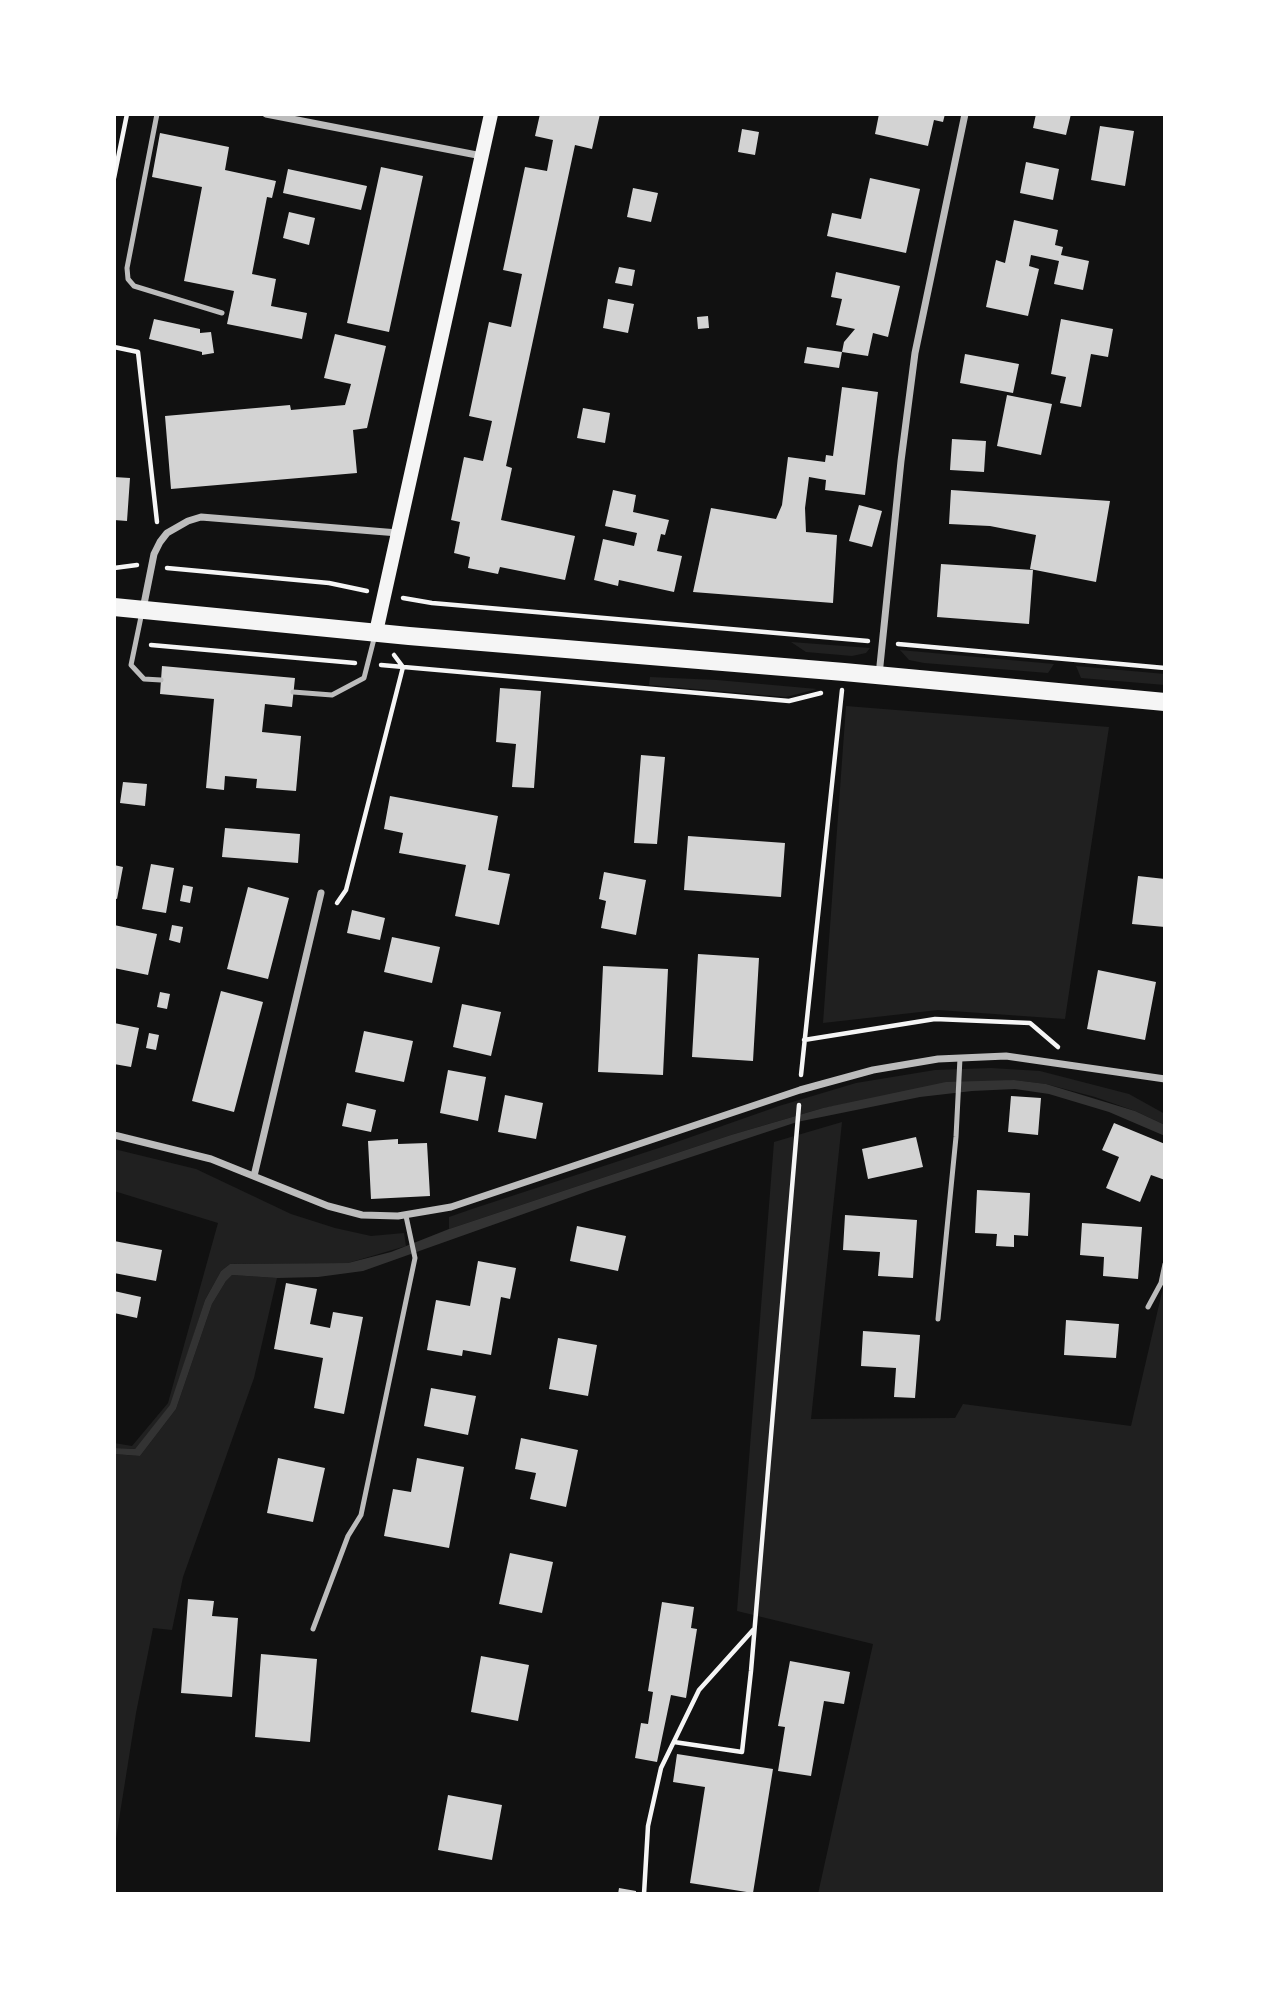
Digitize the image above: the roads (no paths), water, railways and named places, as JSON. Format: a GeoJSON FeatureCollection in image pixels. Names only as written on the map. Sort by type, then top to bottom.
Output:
{"type":"FeatureCollection","features":[{"type":"Feature","properties":{"kind":"main road"},"geometry":{"type":"LineString","coordinates":[[376,632],[491,114]]}},
{"type":"Feature","properties":{"kind":"main road"},"geometry":{"type":"LineString","coordinates":[[114,607],[1165,702]]}},
{"type":"Feature","properties":{"kind":"street"},"geometry":{"type":"LineString","coordinates":[[266,114],[482,156]]}},
{"type":"Feature","properties":{"kind":"street"},"geometry":{"type":"LineString","coordinates":[[879,676],[915,353],[965,114]]}},
{"type":"Feature","properties":{"kind":"street"},"geometry":{"type":"LineString","coordinates":[[143,609],[154,554],[160,542],[177,527],[201,517],[398,533]]}},
{"type":"Feature","properties":{"kind":"street"},"geometry":{"type":"LineString","coordinates":[[254,1176],[321,893]]}},
{"type":"Feature","properties":{"kind":"street"},"geometry":{"type":"LineString","coordinates":[[114,1135],[211,1159],[340,1209],[362,1215],[406,1216],[451,1207],[800,1090],[873,1070],[938,1059],[1006,1056],[1165,1079]]}},
{"type":"Feature","properties":{"kind":"lane"},"geometry":{"type":"LineString","coordinates":[[157,114],[127,268],[128,279],[134,286],[222,313]]}},
{"type":"Feature","properties":{"kind":"lane"},"geometry":{"type":"LineString","coordinates":[[143,609],[131,665],[144,679],[161,680]]}},
{"type":"Feature","properties":{"kind":"lane"},"geometry":{"type":"LineString","coordinates":[[293,692],[332,695],[364,678],[376,632]]}},
{"type":"Feature","properties":{"kind":"lane"},"geometry":{"type":"LineString","coordinates":[[938,1319],[956,1137],[960,1058]]}},
{"type":"Feature","properties":{"kind":"lane"},"geometry":{"type":"LineString","coordinates":[[313,1629],[348,1536],[361,1515],[411,1281],[415,1254],[406,1216]]}},
{"type":"Feature","properties":{"kind":"lane"},"geometry":{"type":"LineString","coordinates":[[1148,1307],[1161,1283],[1165,1264]]}}]}
